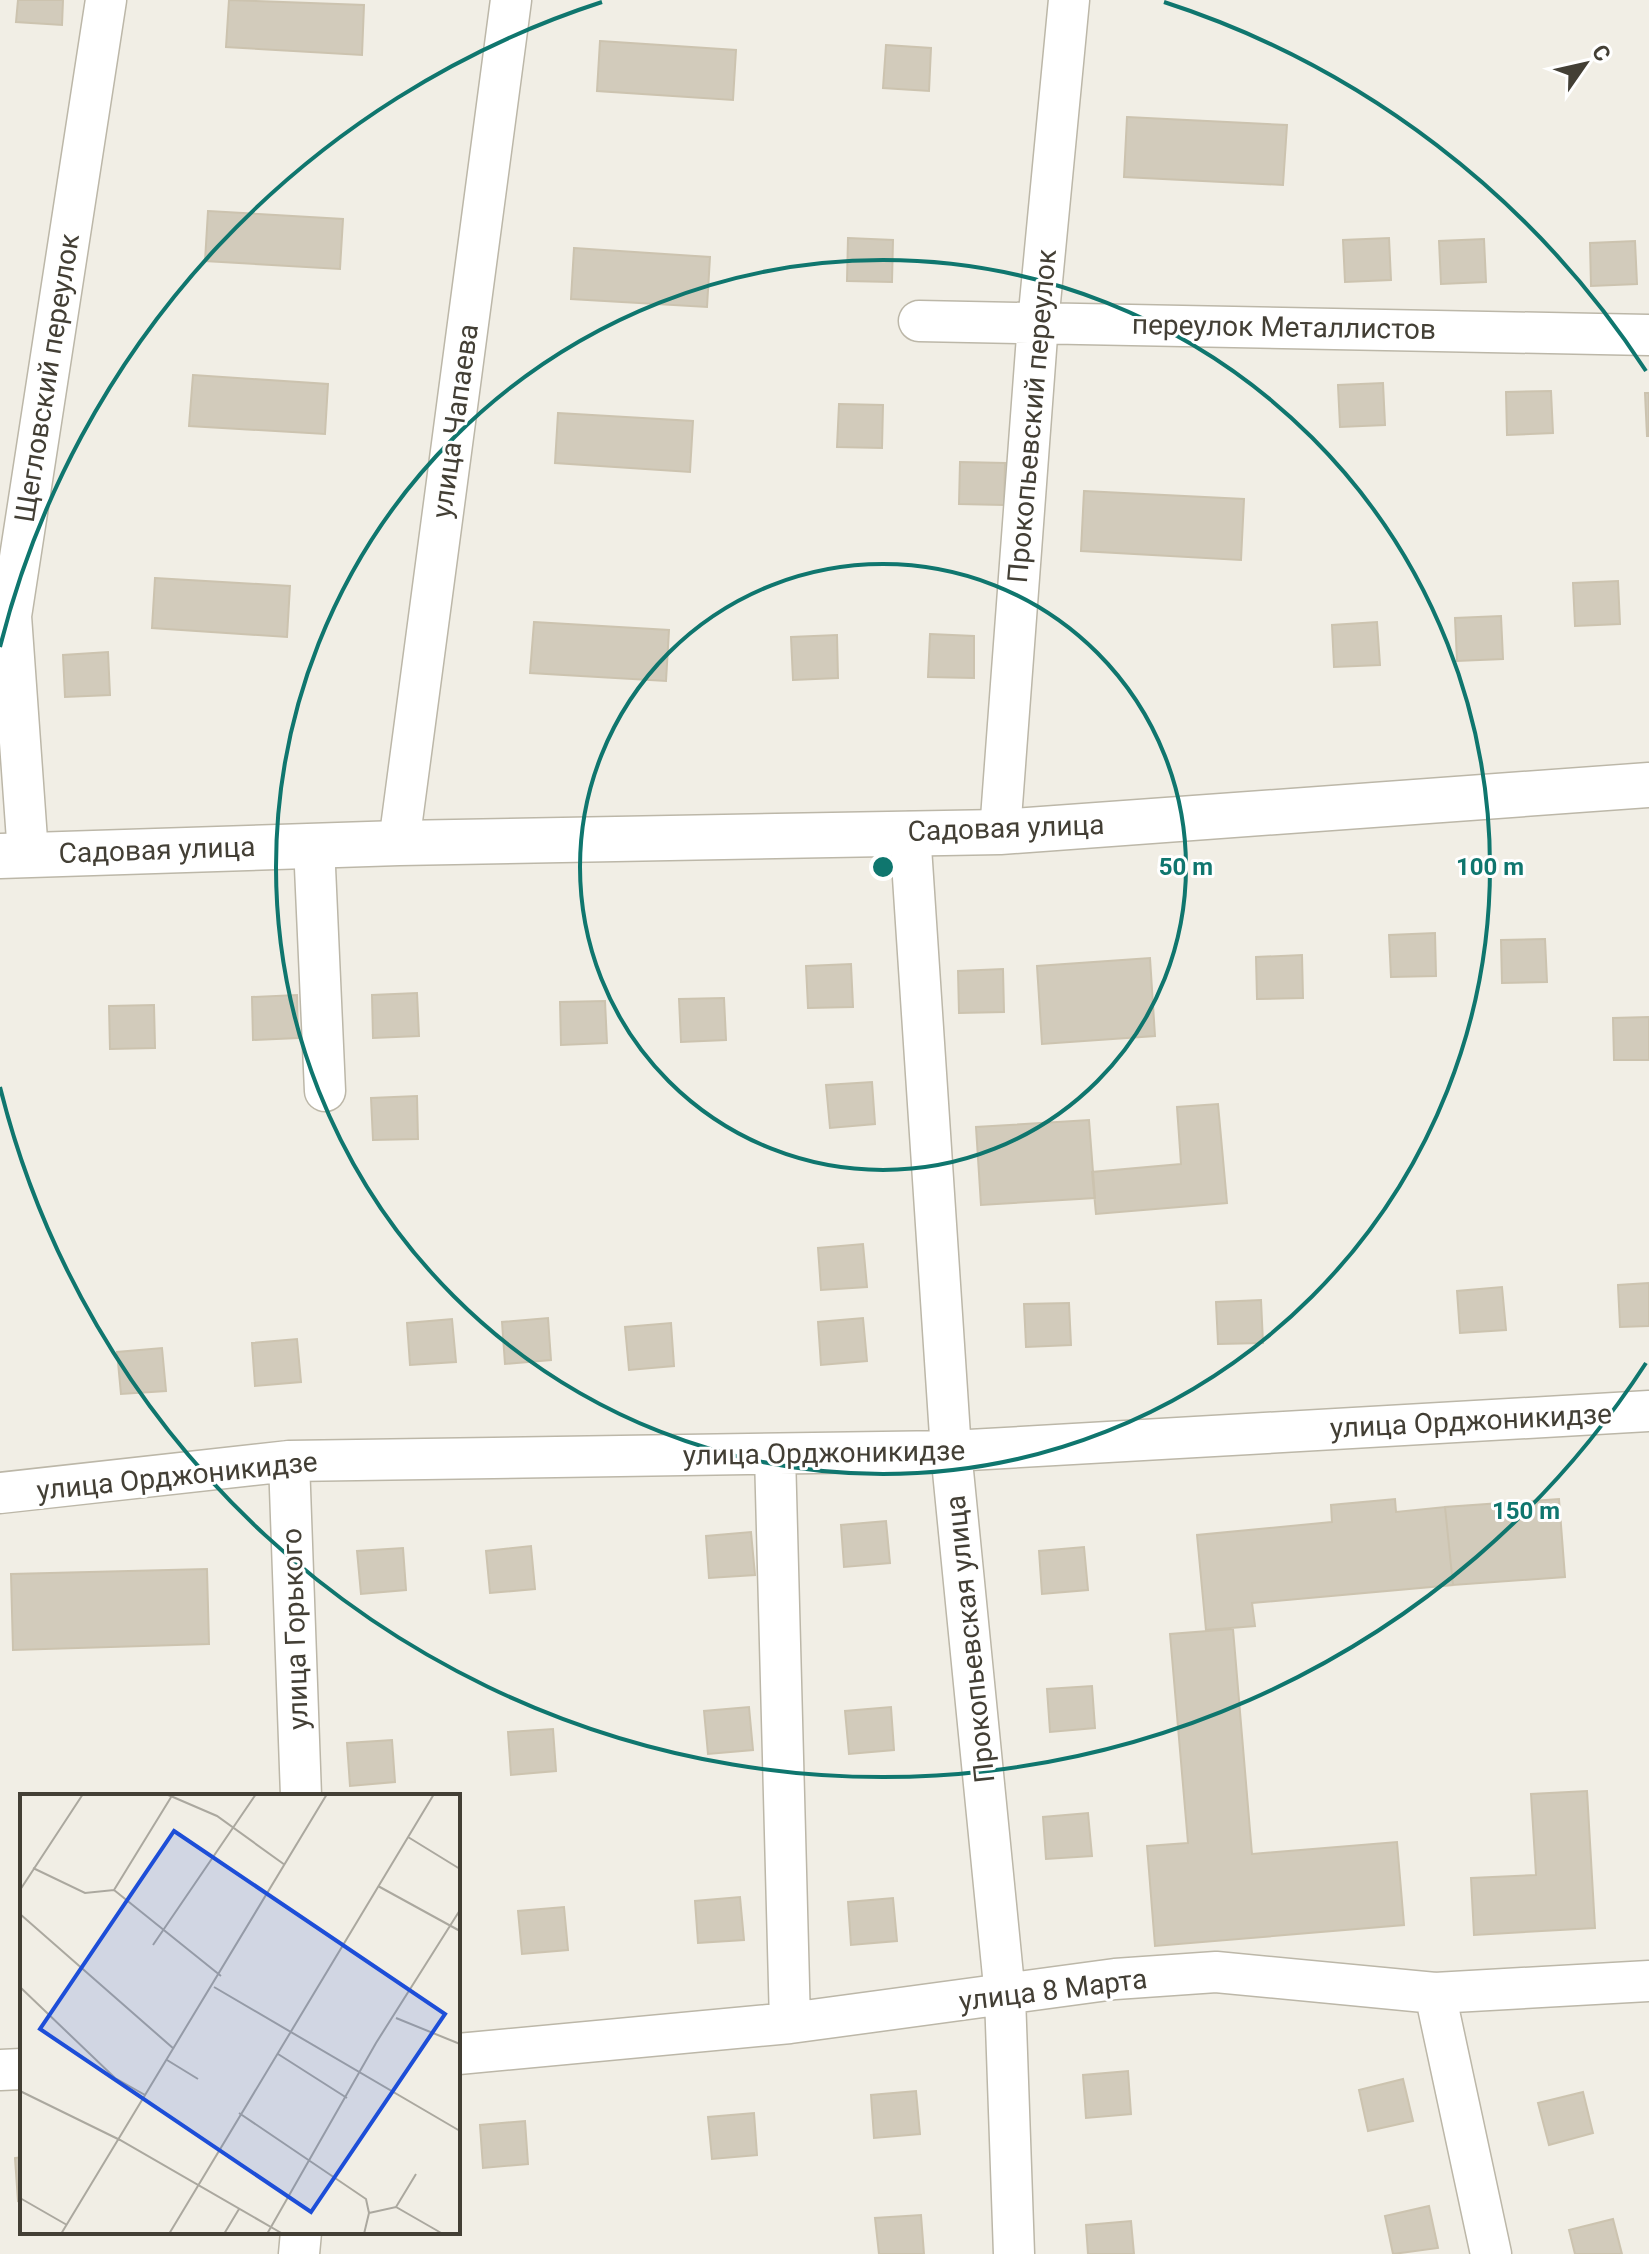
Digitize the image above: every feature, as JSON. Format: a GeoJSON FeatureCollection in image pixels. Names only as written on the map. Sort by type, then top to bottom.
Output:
{"type":"FeatureCollection","features":[{"type":"Feature","properties":{"kind":"street","name":"Щегловский переулок"},"geometry":{"type":"LineString","coordinates":[[14,855],[11,616],[106,0]]}},
{"type":"Feature","properties":{"kind":"street","name":"улица Чапаева"},"geometry":{"type":"LineString","coordinates":[[399,843],[511,0]]}},
{"type":"Feature","properties":{"kind":"street","name":"Прокопьевский переулок"},"geometry":{"type":"LineString","coordinates":[[1000,832],[1038,323],[1069,0]]}},
{"type":"Feature","properties":{"kind":"street","name":"переулок Металлистов"},"geometry":{"type":"LineString","coordinates":[[919,321],[1649,335]]}},
{"type":"Feature","properties":{"kind":"street","name":"Садовая улица"},"geometry":{"type":"LineString","coordinates":[[14,855],[399,843],[1000,832],[1649,785]]}},
{"type":"Feature","properties":{"kind":"street","name":"Прокопьевская улица"},"geometry":{"type":"LineString","coordinates":[[910,832],[951,1451],[1005,1996],[1014,2254]]}},
{"type":"Feature","properties":{"kind":"street"},"geometry":{"type":"LineString","coordinates":[[314,845],[325,1091]]}},
{"type":"Feature","properties":{"kind":"street","name":"улица Орджоникидзе"},"geometry":{"type":"LineString","coordinates":[[0,1493],[289,1461],[951,1451],[1649,1411]]}},
{"type":"Feature","properties":{"kind":"street"},"geometry":{"type":"LineString","coordinates":[[775,1454],[790,2023]]}},
{"type":"Feature","properties":{"kind":"street","name":"улица Горького"},"geometry":{"type":"LineString","coordinates":[[289,1461],[301,1794]]}},
{"type":"Feature","properties":{"kind":"street","name":"улица 8 Марта"},"geometry":{"type":"LineString","coordinates":[[460,2054],[790,2023],[1115,1979],[1216,1972],[1435,1993],[1649,1981]]}},
{"type":"Feature","properties":{"kind":"street"},"geometry":{"type":"LineString","coordinates":[[1435,1993],[1491,2254]]}},
{"type":"Feature","properties":{"kind":"street"},"geometry":{"type":"LineString","coordinates":[[0,2070],[20,2069]]}},
{"type":"Feature","properties":{"kind":"street"},"geometry":{"type":"LineString","coordinates":[[299,2254],[301,2234]]}},
{"type":"Feature","properties":{"kind":"building"},"geometry":{"type":"Polygon","coordinates":[[[18,0],[63,0],[62,25],[16,22],[18,0]]]}},
{"type":"Feature","properties":{"kind":"building"},"geometry":{"type":"Polygon","coordinates":[[[229,0],[364,5],[362,55],[226,47],[229,0]]]}},
{"type":"Feature","properties":{"kind":"building"},"geometry":{"type":"Polygon","coordinates":[[[600,41],[736,50],[733,100],[597,91],[600,41]]]}},
{"type":"Feature","properties":{"kind":"building"},"geometry":{"type":"Polygon","coordinates":[[[886,45],[931,48],[929,91],[883,88],[886,45]]]}},
{"type":"Feature","properties":{"kind":"building"},"geometry":{"type":"Polygon","coordinates":[[[1127,117],[1287,125],[1283,185],[1124,177],[1127,117]]]}},
{"type":"Feature","properties":{"kind":"building"},"geometry":{"type":"Polygon","coordinates":[[[208,211],[343,219],[340,269],[205,261],[208,211]]]}},
{"type":"Feature","properties":{"kind":"building"},"geometry":{"type":"Polygon","coordinates":[[[848,238],[893,240],[892,282],[847,281],[848,238]]]}},
{"type":"Feature","properties":{"kind":"building"},"geometry":{"type":"Polygon","coordinates":[[[1389,238],[1391,280],[1345,282],[1343,240],[1389,238]]]}},
{"type":"Feature","properties":{"kind":"building"},"geometry":{"type":"Polygon","coordinates":[[[1484,239],[1486,282],[1441,284],[1439,241],[1484,239]]]}},
{"type":"Feature","properties":{"kind":"building"},"geometry":{"type":"Polygon","coordinates":[[[1635,241],[1637,284],[1591,286],[1590,243],[1635,241]]]}},
{"type":"Feature","properties":{"kind":"building"},"geometry":{"type":"Polygon","coordinates":[[[574,248],[710,257],[707,307],[571,299],[574,248]]]}},
{"type":"Feature","properties":{"kind":"building"},"geometry":{"type":"Polygon","coordinates":[[[193,375],[328,384],[325,434],[189,426],[193,375]]]}},
{"type":"Feature","properties":{"kind":"building"},"geometry":{"type":"Polygon","coordinates":[[[1383,383],[1385,425],[1340,427],[1338,385],[1383,383]]]}},
{"type":"Feature","properties":{"kind":"building"},"geometry":{"type":"Polygon","coordinates":[[[1551,391],[1553,433],[1507,435],[1506,392],[1551,391]]]}},
{"type":"Feature","properties":{"kind":"building"},"geometry":{"type":"Polygon","coordinates":[[[1645,393],[1649,393],[1649,436],[1647,436],[1645,393]]]}},
{"type":"Feature","properties":{"kind":"building"},"geometry":{"type":"Polygon","coordinates":[[[839,404],[883,405],[882,448],[837,447],[839,404]]]}},
{"type":"Feature","properties":{"kind":"building"},"geometry":{"type":"Polygon","coordinates":[[[558,413],[693,421],[690,472],[555,463],[558,413]]]}},
{"type":"Feature","properties":{"kind":"building"},"geometry":{"type":"Polygon","coordinates":[[[960,462],[1005,463],[1004,505],[959,504],[960,462]]]}},
{"type":"Feature","properties":{"kind":"building"},"geometry":{"type":"Polygon","coordinates":[[[1084,491],[1244,499],[1241,560],[1081,551],[1084,491]]]}},
{"type":"Feature","properties":{"kind":"building"},"geometry":{"type":"Polygon","coordinates":[[[155,578],[290,586],[287,637],[152,628],[155,578]]]}},
{"type":"Feature","properties":{"kind":"building"},"geometry":{"type":"Polygon","coordinates":[[[1618,581],[1620,624],[1575,626],[1573,583],[1618,581]]]}},
{"type":"Feature","properties":{"kind":"building"},"geometry":{"type":"Polygon","coordinates":[[[1501,616],[1503,659],[1457,661],[1455,618],[1501,616]]]}},
{"type":"Feature","properties":{"kind":"building"},"geometry":{"type":"Polygon","coordinates":[[[534,622],[669,630],[666,681],[530,673],[534,622]]]}},
{"type":"Feature","properties":{"kind":"building"},"geometry":{"type":"Polygon","coordinates":[[[1377,622],[1380,665],[1334,667],[1332,625],[1377,622]]]}},
{"type":"Feature","properties":{"kind":"building"},"geometry":{"type":"Polygon","coordinates":[[[930,634],[974,636],[974,678],[928,677],[930,634]]]}},
{"type":"Feature","properties":{"kind":"building"},"geometry":{"type":"Polygon","coordinates":[[[837,635],[838,678],[793,680],[791,637],[837,635]]]}},
{"type":"Feature","properties":{"kind":"building"},"geometry":{"type":"Polygon","coordinates":[[[108,652],[110,695],[65,697],[63,655],[108,652]]]}},
{"type":"Feature","properties":{"kind":"building"},"geometry":{"type":"Polygon","coordinates":[[[1435,933],[1436,976],[1391,977],[1389,935],[1435,933]]]}},
{"type":"Feature","properties":{"kind":"building"},"geometry":{"type":"Polygon","coordinates":[[[1545,939],[1547,982],[1502,983],[1501,940],[1545,939]]]}},
{"type":"Feature","properties":{"kind":"building"},"geometry":{"type":"Polygon","coordinates":[[[1302,955],[1303,998],[1257,999],[1256,957],[1302,955]]]}},
{"type":"Feature","properties":{"kind":"building"},"geometry":{"type":"Polygon","coordinates":[[[1150,958],[1155,1036],[1042,1044],[1037,966],[1150,958]]]}},
{"type":"Feature","properties":{"kind":"building"},"geometry":{"type":"Polygon","coordinates":[[[851,964],[853,1007],[808,1008],[806,966],[851,964]]]}},
{"type":"Feature","properties":{"kind":"building"},"geometry":{"type":"Polygon","coordinates":[[[1003,969],[1004,1012],[959,1013],[958,971],[1003,969]]]}},
{"type":"Feature","properties":{"kind":"building"},"geometry":{"type":"Polygon","coordinates":[[[417,993],[419,1036],[373,1038],[372,995],[417,993]]]}},
{"type":"Feature","properties":{"kind":"building"},"geometry":{"type":"Polygon","coordinates":[[[297,995],[298,1038],[253,1040],[252,997],[297,995]]]}},
{"type":"Feature","properties":{"kind":"building"},"geometry":{"type":"Polygon","coordinates":[[[724,998],[726,1040],[681,1042],[679,999],[724,998]]]}},
{"type":"Feature","properties":{"kind":"building"},"geometry":{"type":"Polygon","coordinates":[[[605,1001],[607,1043],[561,1045],[560,1002],[605,1001]]]}},
{"type":"Feature","properties":{"kind":"building"},"geometry":{"type":"Polygon","coordinates":[[[154,1005],[155,1048],[110,1049],[109,1006],[154,1005]]]}},
{"type":"Feature","properties":{"kind":"building"},"geometry":{"type":"Polygon","coordinates":[[[1649,1017],[1649,1060],[1614,1060],[1613,1018],[1649,1017]]]}},
{"type":"Feature","properties":{"kind":"building"},"geometry":{"type":"Polygon","coordinates":[[[872,1082],[875,1124],[830,1128],[826,1085],[872,1082]]]}},
{"type":"Feature","properties":{"kind":"building"},"geometry":{"type":"Polygon","coordinates":[[[417,1096],[418,1139],[373,1140],[371,1098],[417,1096]]]}},
{"type":"Feature","properties":{"kind":"building"},"geometry":{"type":"Polygon","coordinates":[[[1218,1104],[1227,1203],[1096,1214],[1092,1172],[1181,1164],[1177,1107],[1218,1104]]]}},
{"type":"Feature","properties":{"kind":"building"},"geometry":{"type":"Polygon","coordinates":[[[1089,1120],[1095,1198],[981,1205],[976,1127],[1089,1120]]]}},
{"type":"Feature","properties":{"kind":"building"},"geometry":{"type":"Polygon","coordinates":[[[863,1244],[867,1287],[821,1290],[818,1248],[863,1244]]]}},
{"type":"Feature","properties":{"kind":"building"},"geometry":{"type":"Polygon","coordinates":[[[1649,1283],[1649,1326],[1620,1327],[1618,1285],[1649,1283]]]}},
{"type":"Feature","properties":{"kind":"building"},"geometry":{"type":"Polygon","coordinates":[[[1502,1287],[1506,1330],[1460,1333],[1457,1291],[1502,1287]]]}},
{"type":"Feature","properties":{"kind":"building"},"geometry":{"type":"Polygon","coordinates":[[[1261,1300],[1263,1343],[1218,1344],[1216,1302],[1261,1300]]]}},
{"type":"Feature","properties":{"kind":"building"},"geometry":{"type":"Polygon","coordinates":[[[1069,1303],[1071,1345],[1026,1347],[1024,1304],[1069,1303]]]}},
{"type":"Feature","properties":{"kind":"building"},"geometry":{"type":"Polygon","coordinates":[[[548,1318],[551,1360],[505,1364],[502,1322],[548,1318]]]}},
{"type":"Feature","properties":{"kind":"building"},"geometry":{"type":"Polygon","coordinates":[[[863,1318],[867,1361],[821,1365],[818,1322],[863,1318]]]}},
{"type":"Feature","properties":{"kind":"building"},"geometry":{"type":"Polygon","coordinates":[[[452,1319],[456,1362],[410,1365],[407,1323],[452,1319]]]}},
{"type":"Feature","properties":{"kind":"building"},"geometry":{"type":"Polygon","coordinates":[[[671,1323],[674,1366],[629,1370],[625,1327],[671,1323]]]}},
{"type":"Feature","properties":{"kind":"building"},"geometry":{"type":"Polygon","coordinates":[[[297,1339],[301,1382],[255,1386],[252,1343],[297,1339]]]}},
{"type":"Feature","properties":{"kind":"building"},"geometry":{"type":"Polygon","coordinates":[[[162,1348],[166,1391],[121,1394],[117,1352],[162,1348]]]}},
{"type":"Feature","properties":{"kind":"building"},"geometry":{"type":"Polygon","coordinates":[[[1395,1499],[1396,1512],[1445,1507],[1453,1585],[1252,1603],[1255,1626],[1206,1630],[1197,1535],[1332,1522],[1331,1505],[1395,1499]]]}},
{"type":"Feature","properties":{"kind":"building"},"geometry":{"type":"Polygon","coordinates":[[[1559,1499],[1565,1577],[1453,1585],[1445,1507],[1559,1499]]]}},
{"type":"Feature","properties":{"kind":"building"},"geometry":{"type":"Polygon","coordinates":[[[886,1521],[890,1563],[844,1567],[841,1525],[886,1521]]]}},
{"type":"Feature","properties":{"kind":"building"},"geometry":{"type":"Polygon","coordinates":[[[751,1532],[755,1575],[709,1578],[706,1536],[751,1532]]]}},
{"type":"Feature","properties":{"kind":"building"},"geometry":{"type":"Polygon","coordinates":[[[531,1546],[535,1589],[490,1593],[486,1551],[531,1546]]]}},
{"type":"Feature","properties":{"kind":"building"},"geometry":{"type":"Polygon","coordinates":[[[1084,1547],[1088,1590],[1042,1594],[1039,1551],[1084,1547]]]}},
{"type":"Feature","properties":{"kind":"building"},"geometry":{"type":"Polygon","coordinates":[[[403,1548],[406,1590],[361,1594],[357,1551],[403,1548]]]}},
{"type":"Feature","properties":{"kind":"building"},"geometry":{"type":"Polygon","coordinates":[[[207,1569],[209,1644],[13,1650],[11,1574],[207,1569]]]}},
{"type":"Feature","properties":{"kind":"building"},"geometry":{"type":"Polygon","coordinates":[[[1233,1629],[1252,1854],[1397,1842],[1404,1925],[1155,1946],[1147,1846],[1188,1843],[1170,1634],[1233,1629]]]}},
{"type":"Feature","properties":{"kind":"building"},"geometry":{"type":"Polygon","coordinates":[[[1092,1686],[1095,1728],[1050,1732],[1047,1689],[1092,1686]]]}},
{"type":"Feature","properties":{"kind":"building"},"geometry":{"type":"Polygon","coordinates":[[[749,1707],[753,1750],[708,1754],[704,1711],[749,1707]]]}},
{"type":"Feature","properties":{"kind":"building"},"geometry":{"type":"Polygon","coordinates":[[[891,1707],[894,1750],[849,1754],[845,1711],[891,1707]]]}},
{"type":"Feature","properties":{"kind":"building"},"geometry":{"type":"Polygon","coordinates":[[[553,1729],[556,1771],[511,1775],[508,1732],[553,1729]]]}},
{"type":"Feature","properties":{"kind":"building"},"geometry":{"type":"Polygon","coordinates":[[[392,1740],[395,1782],[350,1786],[347,1743],[392,1740]]]}},
{"type":"Feature","properties":{"kind":"building"},"geometry":{"type":"Polygon","coordinates":[[[1587,1791],[1595,1928],[1474,1935],[1471,1878],[1536,1875],[1531,1794],[1587,1791]]]}},
{"type":"Feature","properties":{"kind":"building"},"geometry":{"type":"Polygon","coordinates":[[[1088,1813],[1092,1856],[1046,1859],[1043,1817],[1088,1813]]]}},
{"type":"Feature","properties":{"kind":"building"},"geometry":{"type":"Polygon","coordinates":[[[740,1897],[744,1940],[698,1943],[695,1901],[740,1897]]]}},
{"type":"Feature","properties":{"kind":"building"},"geometry":{"type":"Polygon","coordinates":[[[893,1898],[897,1941],[851,1945],[848,1902],[893,1898]]]}},
{"type":"Feature","properties":{"kind":"building"},"geometry":{"type":"Polygon","coordinates":[[[564,1907],[568,1950],[522,1954],[518,1911],[564,1907]]]}},
{"type":"Feature","properties":{"kind":"building"},"geometry":{"type":"Polygon","coordinates":[[[1128,2071],[1131,2114],[1086,2118],[1083,2075],[1128,2071]]]}},
{"type":"Feature","properties":{"kind":"building"},"geometry":{"type":"Polygon","coordinates":[[[1403,2079],[1413,2121],[1368,2131],[1359,2090],[1403,2079]]]}},
{"type":"Feature","properties":{"kind":"building"},"geometry":{"type":"Polygon","coordinates":[[[916,2091],[920,2134],[874,2138],[871,2095],[916,2091]]]}},
{"type":"Feature","properties":{"kind":"building"},"geometry":{"type":"Polygon","coordinates":[[[1583,2092],[1593,2133],[1549,2145],[1538,2103],[1583,2092]]]}},
{"type":"Feature","properties":{"kind":"building"},"geometry":{"type":"Polygon","coordinates":[[[754,2113],[757,2155],[712,2159],[708,2117],[754,2113]]]}},
{"type":"Feature","properties":{"kind":"building"},"geometry":{"type":"Polygon","coordinates":[[[525,2121],[528,2164],[483,2168],[480,2125],[525,2121]]]}},
{"type":"Feature","properties":{"kind":"building"},"geometry":{"type":"Polygon","coordinates":[[[20,2157],[18,2201],[15,2158],[20,2157]]]}},
{"type":"Feature","properties":{"kind":"building"},"geometry":{"type":"Polygon","coordinates":[[[1429,2206],[1438,2248],[1393,2254],[1385,2216],[1429,2206]]]}},
{"type":"Feature","properties":{"kind":"building"},"geometry":{"type":"Polygon","coordinates":[[[921,2215],[924,2254],[879,2254],[875,2218],[921,2215]]]}},
{"type":"Feature","properties":{"kind":"building"},"geometry":{"type":"Polygon","coordinates":[[[1613,2219],[1622,2254],[1575,2254],[1569,2230],[1613,2219]]]}},
{"type":"Feature","properties":{"kind":"building"},"geometry":{"type":"Polygon","coordinates":[[[1131,2221],[1134,2254],[1088,2254],[1086,2225],[1131,2221]]]}}]}
